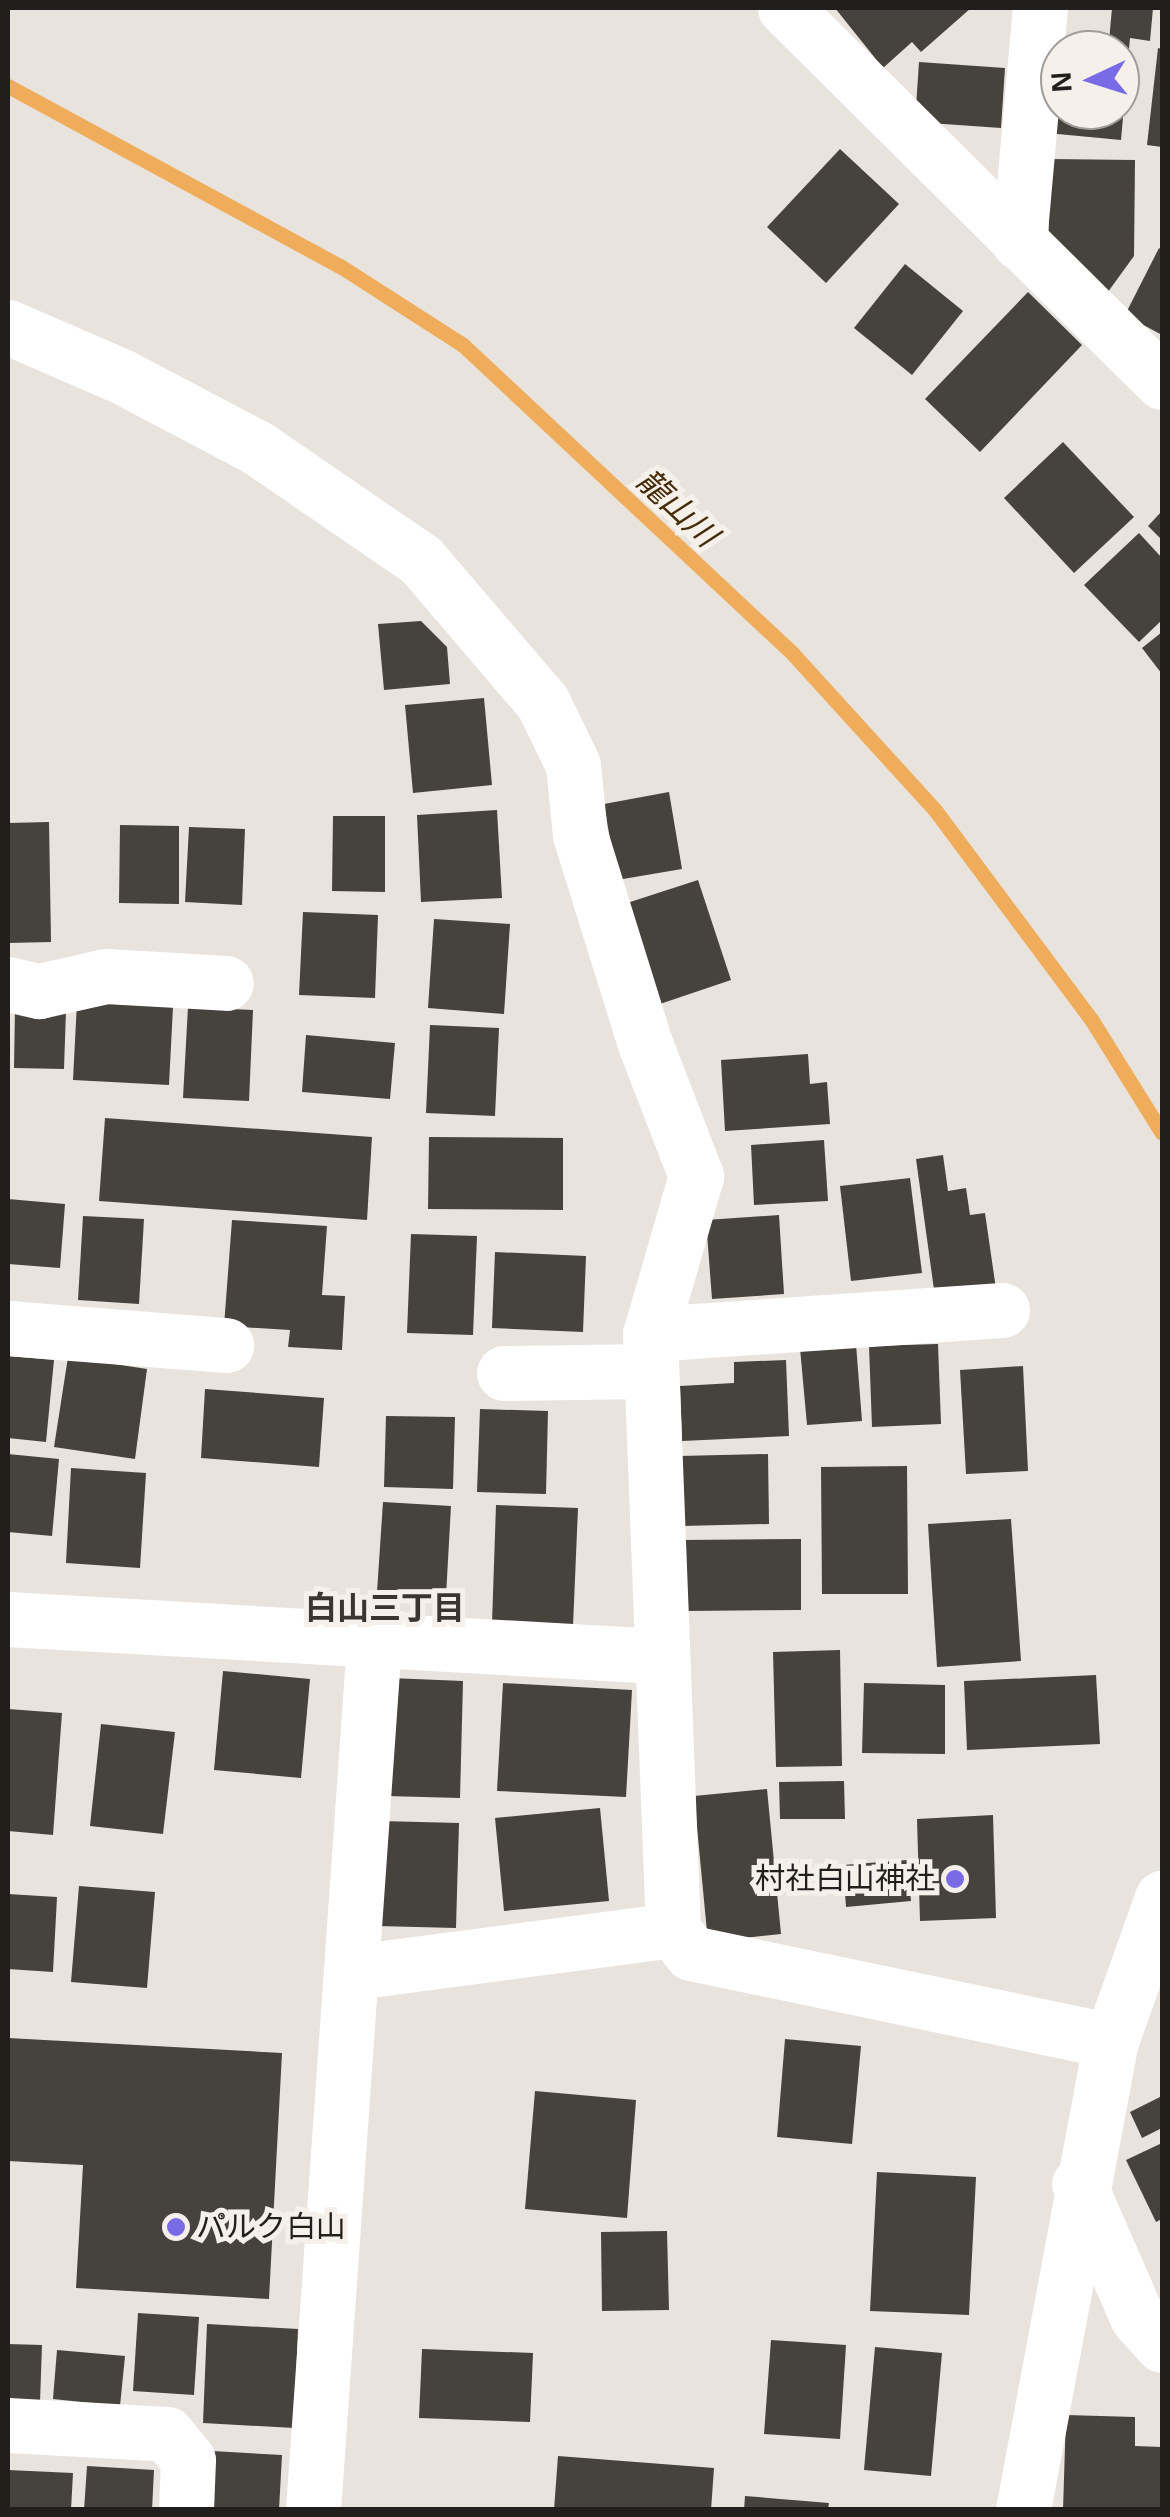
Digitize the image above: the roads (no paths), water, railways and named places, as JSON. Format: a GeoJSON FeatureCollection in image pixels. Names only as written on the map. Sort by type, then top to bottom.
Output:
{"type":"FeatureCollection","features":[{"type":"Feature","properties":{"kind":"street"},"geometry":{"type":"LineString","coordinates":[[785,8],[1162,382]]}},
{"type":"Feature","properties":{"kind":"street"},"geometry":{"type":"LineString","coordinates":[[1019,242],[1040,8]]}},
{"type":"Feature","properties":{"kind":"street"},"geometry":{"type":"LineString","coordinates":[[8,327],[123,377],[256,447],[421,560],[542,703],[573,765],[580,835],[644,1041],[696,1176],[650,1352],[659,1656],[673,1930],[691,1953],[1111,2041]]}},
{"type":"Feature","properties":{"kind":"street"},"geometry":{"type":"LineString","coordinates":[[8,984],[39,991],[106,976],[226,983]]}},
{"type":"Feature","properties":{"kind":"street"},"geometry":{"type":"LineString","coordinates":[[504,1373],[1002,1310]]}},
{"type":"Feature","properties":{"kind":"street"},"geometry":{"type":"LineString","coordinates":[[8,1328],[226,1345]]}},
{"type":"Feature","properties":{"kind":"street"},"geometry":{"type":"LineString","coordinates":[[8,1619],[659,1656]]}},
{"type":"Feature","properties":{"kind":"street"},"geometry":{"type":"LineString","coordinates":[[313,2510],[354,1972],[374,1642]]}},
{"type":"Feature","properties":{"kind":"street"},"geometry":{"type":"LineString","coordinates":[[1023,2510],[1079,2184],[1111,2041],[1162,1898]]}},
{"type":"Feature","properties":{"kind":"street"},"geometry":{"type":"LineString","coordinates":[[354,1972],[673,1930]]}},
{"type":"Feature","properties":{"kind":"street"},"geometry":{"type":"LineString","coordinates":[[1079,2184],[1137,2318],[1162,2345]]}},
{"type":"Feature","properties":{"kind":"street"},"geometry":{"type":"LineString","coordinates":[[8,2425],[167,2434],[188,2460],[186,2510]]}},
{"type":"Feature","properties":{"kind":"waterway","name":"龍山川"},"geometry":{"type":"LineString","coordinates":[[8,86],[340,266],[463,345],[793,654],[935,810],[1091,1019],[1162,1133]]}},
{"type":"Feature","properties":{"kind":"place","name":"村社白山神社"},"geometry":{"type":"Point","coordinates":[955,1879]}},
{"type":"Feature","properties":{"kind":"place","name":"パルク白山"},"geometry":{"type":"Point","coordinates":[176,2227]}},
{"type":"Feature","properties":{"kind":"district","name":"白山三丁目"},"geometry":{"type":"Point","coordinates":[385,1608]}}]}
